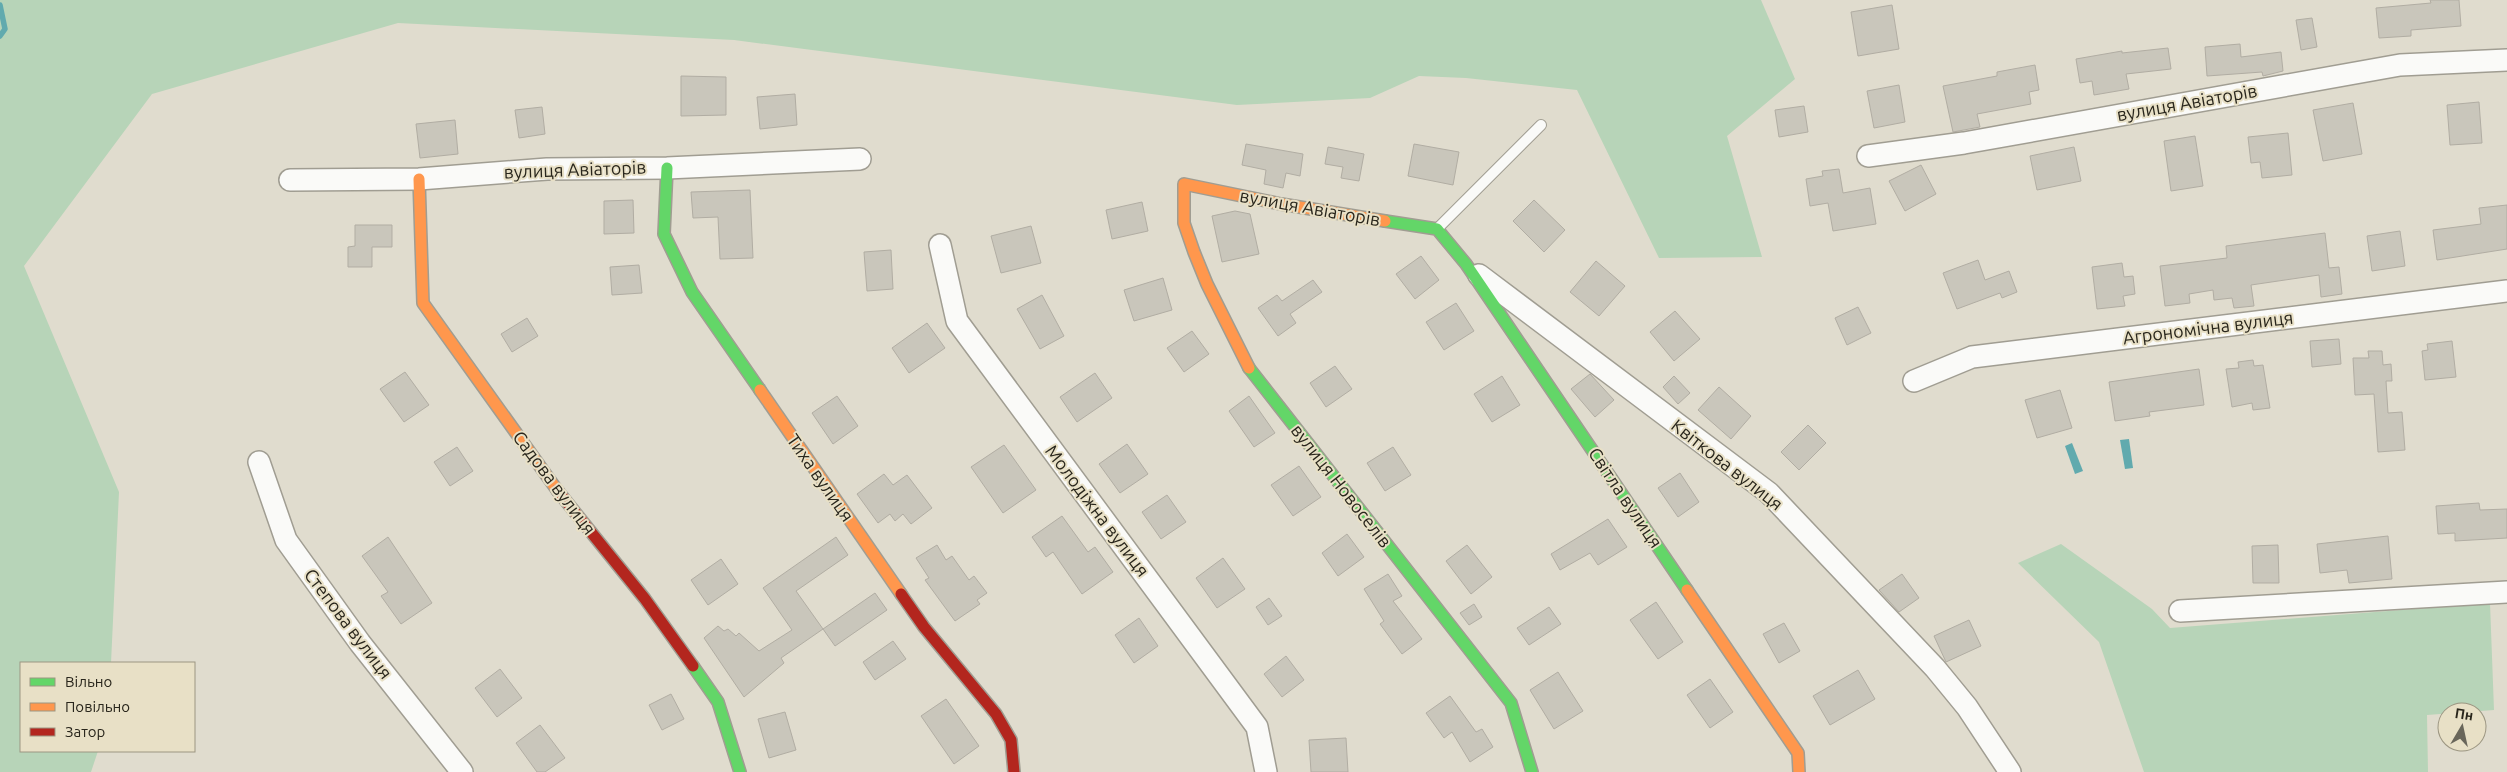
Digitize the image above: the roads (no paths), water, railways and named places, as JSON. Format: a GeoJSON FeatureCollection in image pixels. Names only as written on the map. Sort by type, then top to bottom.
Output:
{"type":"FeatureCollection","features":[{"type":"Feature","properties":{"kind":"street","name":"вулиця Авіаторів"},"geometry":{"type":"LineString","coordinates":[[1868,156],[1964,143],[2400,65],[2507,60]]}},
{"type":"Feature","properties":{"kind":"street","name":"вулиця Авіаторів"},"geometry":{"type":"LineString","coordinates":[[290,180],[419,179],[547,169],[667,168],[860,159]]}},
{"type":"Feature","properties":{"kind":"street","name":"Тиха вулиця"},"geometry":{"type":"LineString","coordinates":[[667,168],[664,234],[692,292],[924,626],[996,714],[1011,740],[1014,772]]}},
{"type":"Feature","properties":{"kind":"street","name":"Садова вулиця"},"geometry":{"type":"LineString","coordinates":[[419,179],[423,303],[568,505],[645,599],[718,702],[740,772]]}},
{"type":"Feature","properties":{"kind":"street","name":"вулиця Авіаторів"},"geometry":{"type":"LineString","coordinates":[[1184,184],[1281,204],[1437,229]]}},
{"type":"Feature","properties":{"kind":"street","name":"вулиця Новоселів"},"geometry":{"type":"LineString","coordinates":[[1184,184],[1184,223],[1194,252],[1206,284],[1250,370],[1510,702],[1532,772]]}},
{"type":"Feature","properties":{"kind":"street","name":"Світла вулиця"},"geometry":{"type":"LineString","coordinates":[[1437,229],[1466,264],[1798,753],[1799,772]]}},
{"type":"Feature","properties":{"kind":"street","name":"Молодіжна вулиця"},"geometry":{"type":"LineString","coordinates":[[940,245],[957,321],[1257,727],[1266,772]]}},
{"type":"Feature","properties":{"kind":"street","name":"Квіткова вулиця"},"geometry":{"type":"LineString","coordinates":[[1466,264],[1769,493],[1935,668],[1967,707],[2010,772]]}},
{"type":"Feature","properties":{"kind":"street","name":"Агрономічна вулиця"},"geometry":{"type":"LineString","coordinates":[[1914,381],[1972,357],[2507,291]]}},
{"type":"Feature","properties":{"kind":"street","name":"Степова вулиця"},"geometry":{"type":"LineString","coordinates":[[259,462],[286,540],[360,643],[462,772]]}},
{"type":"Feature","properties":{"kind":"street"},"geometry":{"type":"LineString","coordinates":[[2180,611],[2507,592]]}},
{"type":"Feature","properties":{"kind":"lane"},"geometry":{"type":"LineString","coordinates":[[1437,229],[1541,125]]}},
{"type":"Feature","properties":{"kind":"water"},"geometry":{"type":"Polygon","coordinates":[[[2129,439],[2133,468],[2125,469],[2120,440],[2129,439]]]}},
{"type":"Feature","properties":{"kind":"water"},"geometry":{"type":"Polygon","coordinates":[[[2072,443],[2083,471],[2075,474],[2065,446],[2072,443]]]}},
{"type":"Feature","properties":{"kind":"waterway"},"geometry":{"type":"LineString","coordinates":[[0,5],[5,29],[0,36]]}}]}
